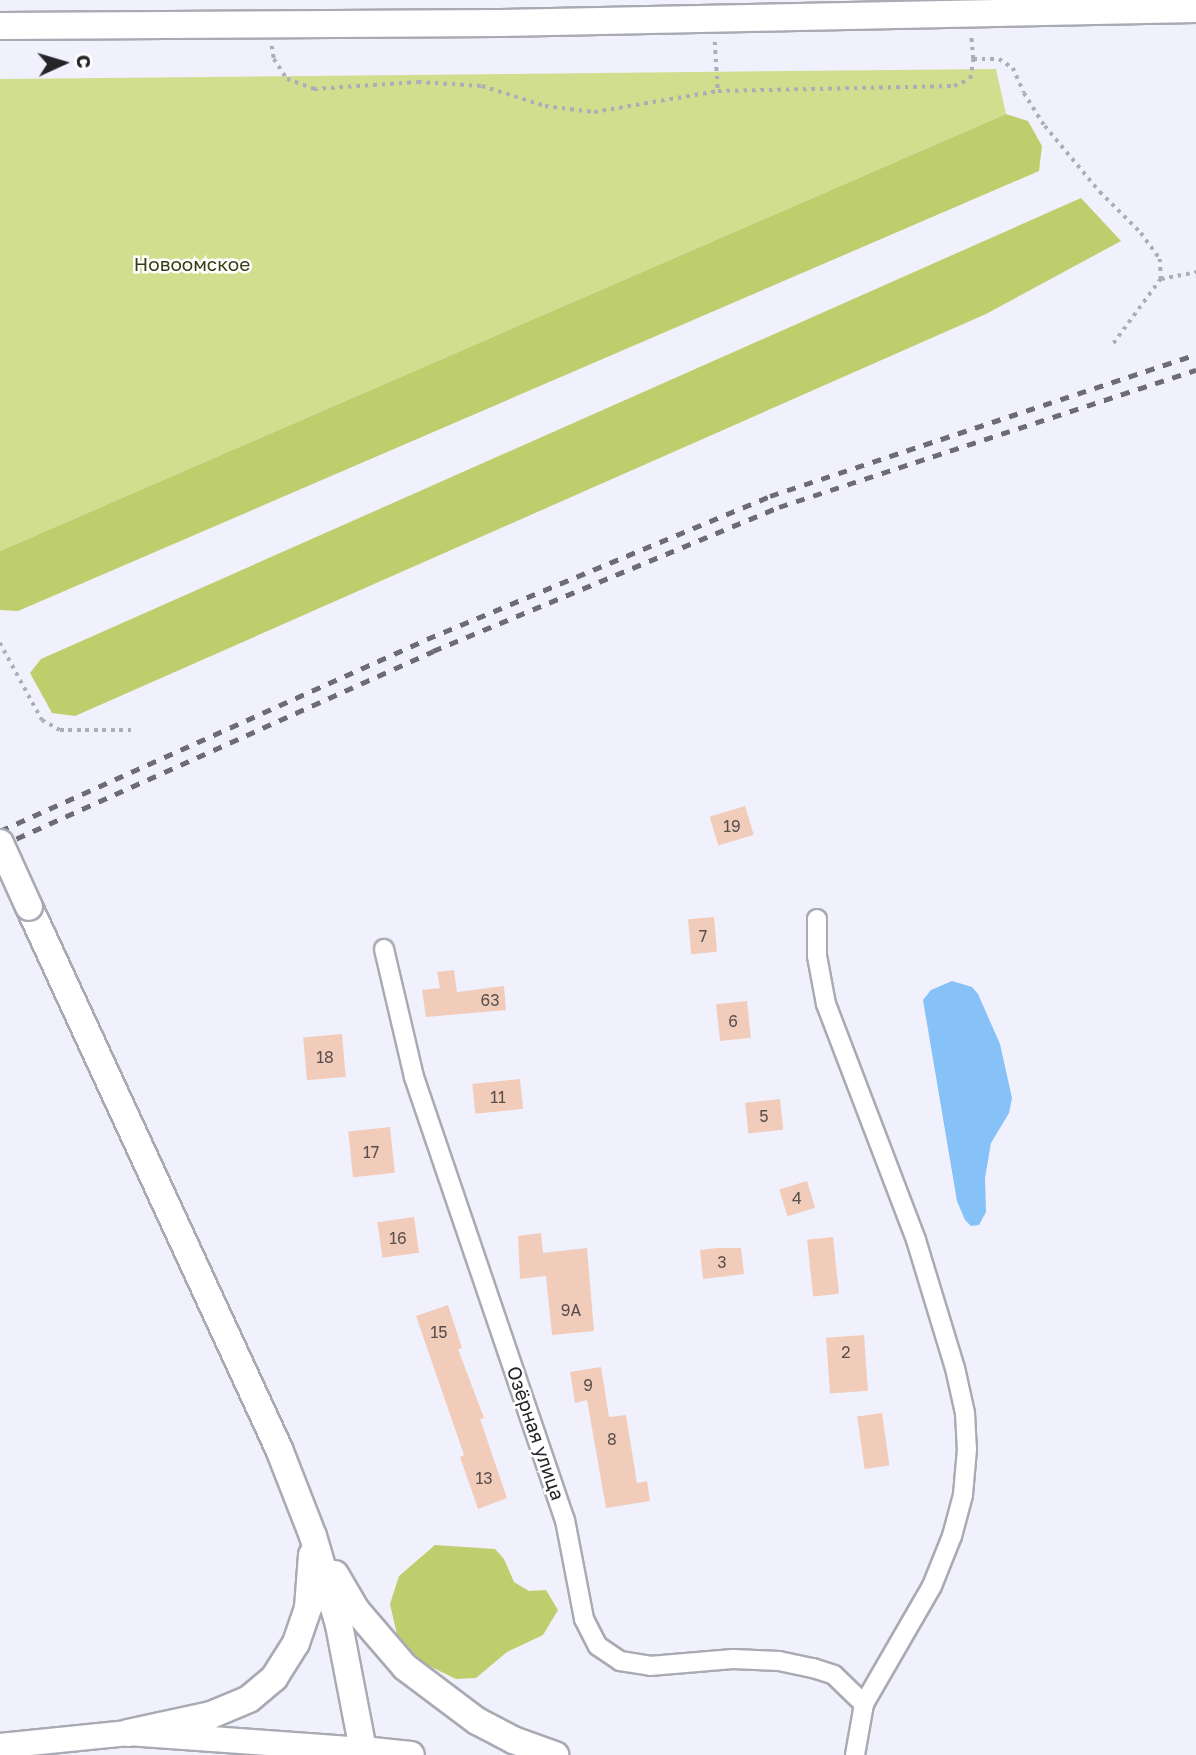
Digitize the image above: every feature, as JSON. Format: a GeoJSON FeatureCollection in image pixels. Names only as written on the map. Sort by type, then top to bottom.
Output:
{"type":"FeatureCollection","features":[{"type":"Feature","properties":{"kind":"main road"},"geometry":{"type":"LineString","coordinates":[[0,26],[713,19],[1196,9]]}},
{"type":"Feature","properties":{"kind":"main road"},"geometry":{"type":"LineString","coordinates":[[0,842],[279,1449],[313,1536],[339,1625],[363,1752]]}},
{"type":"Feature","properties":{"kind":"main road"},"geometry":{"type":"LineString","coordinates":[[0,1746],[128,1733],[211,1715],[249,1699],[274,1678],[296,1643],[308,1608],[313,1536]]}},
{"type":"Feature","properties":{"kind":"main road"},"geometry":{"type":"LineString","coordinates":[[313,1536],[356,1610],[405,1667],[477,1721],[513,1740],[555,1755]]}},
{"type":"Feature","properties":{"kind":"main road"},"geometry":{"type":"LineString","coordinates":[[128,1733],[411,1755]]}},
{"type":"Feature","properties":{"kind":"street"},"geometry":{"type":"LineString","coordinates":[[817,919],[817,956],[826,1004],[916,1240],[955,1368],[965,1413],[967,1449],[962,1494],[952,1536],[932,1586],[864,1704],[855,1755]]}},
{"type":"Feature","properties":{"kind":"street","name":"Озёрная улица"},"geometry":{"type":"LineString","coordinates":[[384,949],[414,1077],[565,1520],[584,1619],[598,1646],[620,1661],[650,1666],[733,1659],[779,1661],[813,1668],[834,1675],[864,1704]]}},
{"type":"Feature","properties":{"kind":"path"},"geometry":{"type":"LineString","coordinates":[[269,23],[274,59],[287,79],[314,89],[418,82],[482,86],[545,106],[594,112],[718,91],[954,86],[970,79],[973,59],[969,14]]}},
{"type":"Feature","properties":{"kind":"path"},"geometry":{"type":"LineString","coordinates":[[713,19],[718,91]]}},
{"type":"Feature","properties":{"kind":"path"},"geometry":{"type":"LineString","coordinates":[[973,59],[999,58],[1013,68],[1024,93],[1045,126],[1100,192],[1141,233],[1160,259],[1161,279],[1112,346]]}},
{"type":"Feature","properties":{"kind":"path"},"geometry":{"type":"LineString","coordinates":[[1161,279],[1196,272]]}},
{"type":"Feature","properties":{"kind":"path"},"geometry":{"type":"LineString","coordinates":[[0,643],[43,720],[60,730],[131,730]]}},
{"type":"Feature","properties":{"kind":"green space","name":"Новоомское"},"geometry":{"type":"Polygon","coordinates":[[[996,69],[1006,114],[0,551],[0,79],[996,69]]]}},
{"type":"Feature","properties":{"kind":"green space"},"geometry":{"type":"Polygon","coordinates":[[[1006,114],[1028,121],[1042,146],[1039,171],[18,611],[0,610],[0,551],[1006,114]]]}},
{"type":"Feature","properties":{"kind":"green space"},"geometry":{"type":"Polygon","coordinates":[[[1081,198],[1121,241],[986,314],[75,716],[52,713],[30,673],[41,659],[1081,198]]]}},
{"type":"Feature","properties":{"kind":"green space"},"geometry":{"type":"Polygon","coordinates":[[[435,1545],[495,1549],[504,1559],[514,1582],[529,1591],[546,1590],[558,1610],[543,1635],[507,1652],[476,1678],[456,1679],[423,1663],[398,1639],[390,1604],[399,1576],[435,1545]]]}},
{"type":"Feature","properties":{"kind":"water"},"geometry":{"type":"Polygon","coordinates":[[[952,981],[972,987],[978,994],[1000,1044],[1012,1098],[1009,1113],[991,1143],[985,1178],[986,1212],[979,1225],[971,1226],[965,1220],[957,1201],[923,1000],[931,990],[952,981]]]}},
{"type":"Feature","properties":{"kind":"building"},"geometry":{"type":"Polygon","coordinates":[[[745,806],[754,835],[718,846],[710,817],[745,806]]]}},
{"type":"Feature","properties":{"kind":"building"},"geometry":{"type":"Polygon","coordinates":[[[714,917],[717,952],[691,954],[688,919],[714,917]]]}},
{"type":"Feature","properties":{"kind":"building"},"geometry":{"type":"Polygon","coordinates":[[[454,970],[457,992],[504,986],[506,1010],[426,1017],[422,990],[440,988],[437,972],[454,970]]]}},
{"type":"Feature","properties":{"kind":"building"},"geometry":{"type":"Polygon","coordinates":[[[747,1001],[751,1038],[720,1041],[716,1004],[747,1001]]]}},
{"type":"Feature","properties":{"kind":"building"},"geometry":{"type":"Polygon","coordinates":[[[342,1034],[346,1077],[307,1080],[303,1037],[342,1034]]]}},
{"type":"Feature","properties":{"kind":"building"},"geometry":{"type":"Polygon","coordinates":[[[520,1079],[523,1109],[475,1114],[472,1084],[520,1079]]]}},
{"type":"Feature","properties":{"kind":"building"},"geometry":{"type":"Polygon","coordinates":[[[780,1099],[783,1130],[748,1133],[745,1103],[780,1099]]]}},
{"type":"Feature","properties":{"kind":"building"},"geometry":{"type":"Polygon","coordinates":[[[390,1127],[395,1173],[353,1177],[348,1131],[390,1127]]]}},
{"type":"Feature","properties":{"kind":"building"},"geometry":{"type":"Polygon","coordinates":[[[807,1181],[815,1208],[787,1216],[779,1189],[807,1181]]]}},
{"type":"Feature","properties":{"kind":"building"},"geometry":{"type":"Polygon","coordinates":[[[414,1217],[419,1253],[382,1258],[377,1222],[414,1217]]]}},
{"type":"Feature","properties":{"kind":"building"},"geometry":{"type":"Polygon","coordinates":[[[541,1233],[543,1253],[587,1248],[594,1331],[552,1335],[546,1276],[520,1279],[518,1236],[541,1233]]]}},
{"type":"Feature","properties":{"kind":"building"},"geometry":{"type":"Polygon","coordinates":[[[833,1237],[839,1294],[813,1296],[807,1240],[833,1237]]]}},
{"type":"Feature","properties":{"kind":"building"},"geometry":{"type":"Polygon","coordinates":[[[741,1248],[744,1274],[703,1279],[700,1250],[741,1248]]]}},
{"type":"Feature","properties":{"kind":"building"},"geometry":{"type":"Polygon","coordinates":[[[448,1305],[462,1348],[458,1349],[484,1418],[480,1419],[507,1498],[478,1509],[460,1457],[464,1455],[416,1316],[448,1305]]]}},
{"type":"Feature","properties":{"kind":"building"},"geometry":{"type":"Polygon","coordinates":[[[864,1335],[868,1391],[830,1394],[826,1338],[864,1335]]]}},
{"type":"Feature","properties":{"kind":"building"},"geometry":{"type":"Polygon","coordinates":[[[601,1367],[609,1417],[626,1415],[637,1483],[647,1481],[650,1501],[606,1508],[587,1400],[575,1403],[570,1372],[601,1367]]]}},
{"type":"Feature","properties":{"kind":"building"},"geometry":{"type":"Polygon","coordinates":[[[882,1413],[889,1465],[865,1469],[857,1416],[882,1413]]]}},
{"type":"Feature","properties":{"kind":"railway"},"geometry":{"type":"LineString","coordinates":[[0,831],[427,639],[770,496],[1196,354]]}},
{"type":"Feature","properties":{"kind":"railway"},"geometry":{"type":"LineString","coordinates":[[0,846],[433,651],[779,507],[1196,370]]}}]}
